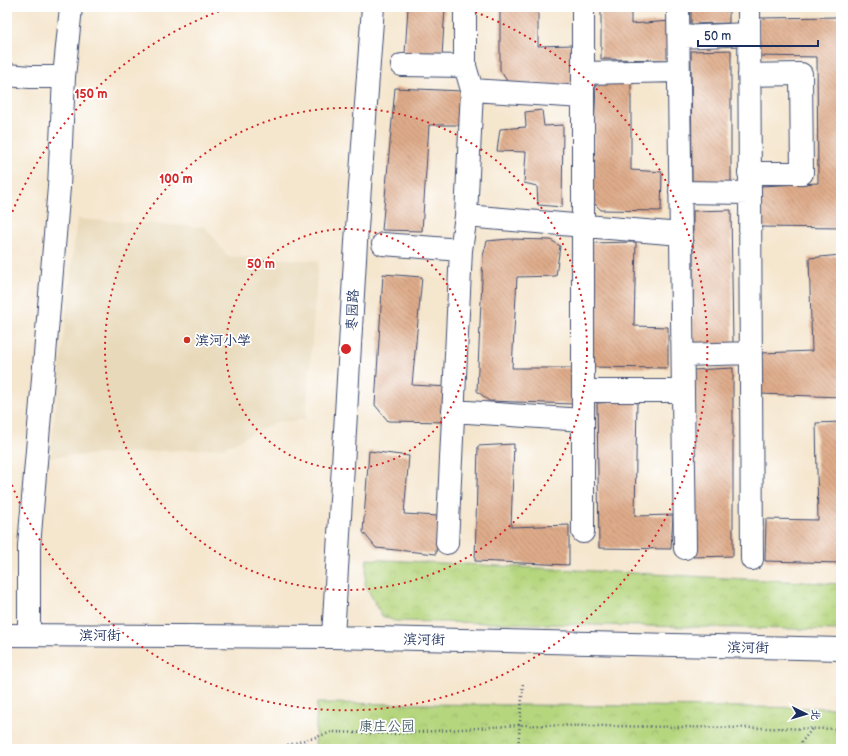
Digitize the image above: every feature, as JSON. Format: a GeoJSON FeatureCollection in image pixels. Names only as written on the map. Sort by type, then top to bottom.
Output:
{"type":"FeatureCollection","features":[{"type":"Feature","properties":{"kind":"street"},"geometry":{"type":"LineString","coordinates":[[29,635],[29,546],[59,187],[64,77],[71,7]]}},
{"type":"Feature","properties":{"kind":"street","name":"枣园路"},"geometry":{"type":"LineString","coordinates":[[333,637],[356,242],[373,7]]}},
{"type":"Feature","properties":{"kind":"street"},"geometry":{"type":"LineString","coordinates":[[447,543],[461,250],[466,216],[472,90],[465,66],[465,7]]}},
{"type":"Feature","properties":{"kind":"street"},"geometry":{"type":"LineString","coordinates":[[583,7],[583,532]]}},
{"type":"Feature","properties":{"kind":"street"},"geometry":{"type":"LineString","coordinates":[[678,7],[685,548]]}},
{"type":"Feature","properties":{"kind":"street"},"geometry":{"type":"LineString","coordinates":[[749,7],[752,559]]}},
{"type":"Feature","properties":{"kind":"street"},"geometry":{"type":"LineString","coordinates":[[679,37],[749,34]]}},
{"type":"Feature","properties":{"kind":"street"},"geometry":{"type":"LineString","coordinates":[[402,65],[465,66]]}},
{"type":"Feature","properties":{"kind":"street"},"geometry":{"type":"LineString","coordinates":[[583,73],[679,71]]}},
{"type":"Feature","properties":{"kind":"street"},"geometry":{"type":"LineString","coordinates":[[680,192],[749,183],[802,173],[801,74],[749,75]]}},
{"type":"Feature","properties":{"kind":"street"},"geometry":{"type":"LineString","coordinates":[[7,75],[64,77]]}},
{"type":"Feature","properties":{"kind":"street"},"geometry":{"type":"LineString","coordinates":[[472,90],[583,97]]}},
{"type":"Feature","properties":{"kind":"street"},"geometry":{"type":"LineString","coordinates":[[466,216],[681,234]]}},
{"type":"Feature","properties":{"kind":"street"},"geometry":{"type":"LineString","coordinates":[[383,244],[461,250]]}},
{"type":"Feature","properties":{"kind":"street"},"geometry":{"type":"LineString","coordinates":[[682,355],[750,353]]}},
{"type":"Feature","properties":{"kind":"street"},"geometry":{"type":"LineString","coordinates":[[583,391],[683,392]]}},
{"type":"Feature","properties":{"kind":"street"},"geometry":{"type":"LineString","coordinates":[[453,411],[583,420]]}},
{"type":"Feature","properties":{"kind":"street","name":"滨河街"},"geometry":{"type":"LineString","coordinates":[[7,634],[333,637],[841,649]]}},
{"type":"Feature","properties":{"kind":"path"},"geometry":{"type":"LineString","coordinates":[[518,749],[518,724],[524,683]]}},
{"type":"Feature","properties":{"kind":"path"},"geometry":{"type":"LineString","coordinates":[[287,749],[288,745],[333,732],[393,734],[518,724],[841,729]]}},
{"type":"Feature","properties":{"kind":"path"},"geometry":{"type":"LineString","coordinates":[[796,749],[812,729]]}},
{"type":"Feature","properties":{"kind":"shaded area","name":"滨河小学"},"geometry":{"type":"Polygon","coordinates":[[[77,219],[205,227],[228,256],[318,261],[306,420],[276,422],[223,448],[50,457],[77,219]]]}},
{"type":"Feature","properties":{"kind":"green space"},"geometry":{"type":"Polygon","coordinates":[[[367,559],[841,584],[841,630],[395,621],[382,616],[365,584],[367,559]]]}},
{"type":"Feature","properties":{"kind":"green space","name":"康庄公园"},"geometry":{"type":"Polygon","coordinates":[[[317,703],[841,708],[841,749],[315,749],[317,703]]]}},
{"type":"Feature","properties":{"kind":"building"},"geometry":{"type":"Polygon","coordinates":[[[408,7],[445,7],[442,56],[405,54],[408,7]]]}},
{"type":"Feature","properties":{"kind":"building"},"geometry":{"type":"Polygon","coordinates":[[[500,7],[538,7],[538,46],[573,45],[573,85],[509,84],[500,70],[500,7]]]}},
{"type":"Feature","properties":{"kind":"building"},"geometry":{"type":"Polygon","coordinates":[[[601,7],[631,7],[631,24],[671,21],[671,60],[601,59],[601,7]]]}},
{"type":"Feature","properties":{"kind":"building"},"geometry":{"type":"Polygon","coordinates":[[[691,7],[729,7],[729,23],[691,24],[691,7]]]}},
{"type":"Feature","properties":{"kind":"building"},"geometry":{"type":"Polygon","coordinates":[[[841,17],[841,228],[761,227],[761,186],[818,183],[817,57],[759,56],[759,18],[841,17]]]}},
{"type":"Feature","properties":{"kind":"building"},"geometry":{"type":"Polygon","coordinates":[[[731,50],[731,182],[692,183],[691,51],[731,50]]]}},
{"type":"Feature","properties":{"kind":"building"},"geometry":{"type":"Polygon","coordinates":[[[631,81],[631,170],[662,172],[661,211],[601,210],[591,200],[596,84],[631,81]]]}},
{"type":"Feature","properties":{"kind":"building"},"geometry":{"type":"Polygon","coordinates":[[[395,88],[462,91],[461,125],[429,125],[422,231],[382,230],[395,88]]]}},
{"type":"Feature","properties":{"kind":"building"},"geometry":{"type":"Polygon","coordinates":[[[542,110],[544,126],[563,125],[562,207],[538,205],[537,186],[524,183],[526,152],[497,151],[500,129],[526,127],[525,112],[542,110]]]}},
{"type":"Feature","properties":{"kind":"building"},"geometry":{"type":"Polygon","coordinates":[[[731,210],[733,344],[693,345],[693,211],[731,210]]]}},
{"type":"Feature","properties":{"kind":"building"},"geometry":{"type":"Polygon","coordinates":[[[509,239],[551,240],[560,246],[556,276],[517,277],[512,368],[575,368],[573,404],[489,401],[477,391],[483,256],[487,241],[509,239]]]}},
{"type":"Feature","properties":{"kind":"building"},"geometry":{"type":"Polygon","coordinates":[[[636,242],[634,326],[668,327],[668,368],[587,367],[590,243],[636,242]]]}},
{"type":"Feature","properties":{"kind":"building"},"geometry":{"type":"Polygon","coordinates":[[[841,255],[841,397],[760,394],[762,353],[812,351],[809,258],[841,255]]]}},
{"type":"Feature","properties":{"kind":"building"},"geometry":{"type":"Polygon","coordinates":[[[383,274],[422,277],[412,385],[449,387],[448,422],[388,421],[375,405],[383,274]]]}},
{"type":"Feature","properties":{"kind":"building"},"geometry":{"type":"Polygon","coordinates":[[[733,368],[733,556],[693,557],[693,370],[733,368]]]}},
{"type":"Feature","properties":{"kind":"building"},"geometry":{"type":"Polygon","coordinates":[[[637,401],[635,516],[673,515],[671,549],[599,548],[597,403],[637,401]]]}},
{"type":"Feature","properties":{"kind":"building"},"geometry":{"type":"Polygon","coordinates":[[[841,422],[841,563],[765,561],[766,519],[818,520],[816,423],[841,422]]]}},
{"type":"Feature","properties":{"kind":"building"},"geometry":{"type":"Polygon","coordinates":[[[514,444],[511,527],[569,525],[569,565],[475,561],[478,446],[514,444]]]}},
{"type":"Feature","properties":{"kind":"building"},"geometry":{"type":"Polygon","coordinates":[[[369,451],[409,456],[404,514],[438,516],[436,554],[376,548],[363,532],[369,451]]]}},
{"type":"Feature","properties":{"kind":"place","name":"滨河小学"},"geometry":{"type":"Point","coordinates":[187,340]}}]}
